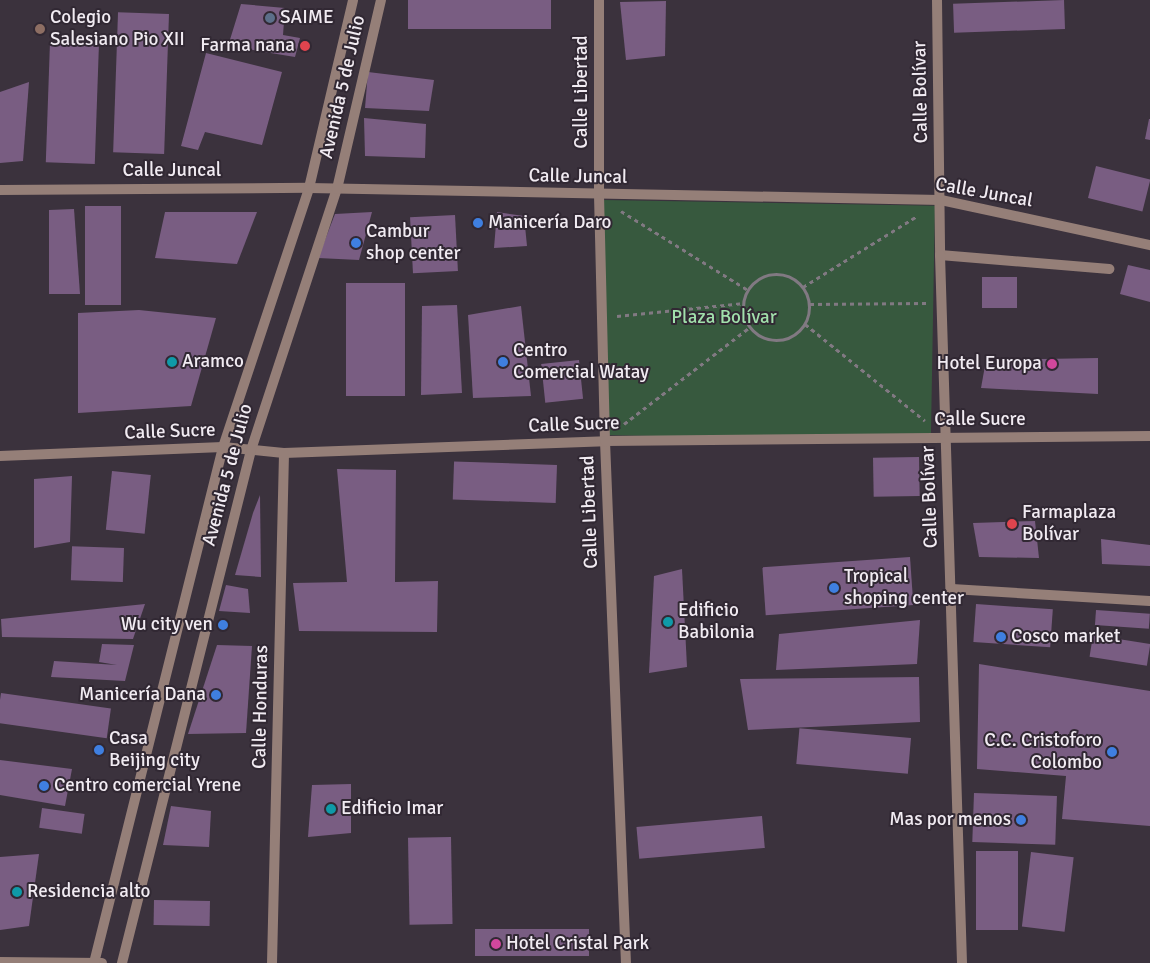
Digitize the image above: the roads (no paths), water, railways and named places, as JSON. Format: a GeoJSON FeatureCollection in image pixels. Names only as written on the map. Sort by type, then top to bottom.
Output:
{"type":"FeatureCollection","features":[{"type":"Feature","properties":{"kind":"street","name":"Avenida 5 de Julio"},"geometry":{"type":"LineString","coordinates":[[94,963],[223,447],[309,188],[353,0]]}},
{"type":"Feature","properties":{"kind":"street","name":"Avenida 5 de Julio"},"geometry":{"type":"LineString","coordinates":[[122,963],[251,450],[337,189],[381,0]]}},
{"type":"Feature","properties":{"kind":"street","name":"Calle Libertad"},"geometry":{"type":"LineString","coordinates":[[599,0],[599,195],[604,440],[626,963]]}},
{"type":"Feature","properties":{"kind":"street","name":"Calle Bolívar"},"geometry":{"type":"LineString","coordinates":[[937,0],[941,200],[940,255],[943,303],[945,437],[952,589],[962,963]]}},
{"type":"Feature","properties":{"kind":"street","name":"Calle Juncal"},"geometry":{"type":"LineString","coordinates":[[0,190],[309,188],[941,200],[1150,245]]}},
{"type":"Feature","properties":{"kind":"street"},"geometry":{"type":"LineString","coordinates":[[940,255],[1109,269]]}},
{"type":"Feature","properties":{"kind":"street","name":"Calle Sucre"},"geometry":{"type":"LineString","coordinates":[[0,456],[223,447],[284,453],[604,440],[1150,436]]}},
{"type":"Feature","properties":{"kind":"street","name":"Calle Honduras"},"geometry":{"type":"LineString","coordinates":[[272,963],[284,453]]}},
{"type":"Feature","properties":{"kind":"street"},"geometry":{"type":"LineString","coordinates":[[952,589],[1150,601]]}},
{"type":"Feature","properties":{"kind":"street"},"geometry":{"type":"LineString","coordinates":[[0,962],[102,963]]}},
{"type":"Feature","properties":{"kind":"place","name":"SAIME"},"geometry":{"type":"Point","coordinates":[270,18]}},
{"type":"Feature","properties":{"kind":"place","name":"Colegio Salesiano Pio XII"},"geometry":{"type":"Point","coordinates":[40,29]}},
{"type":"Feature","properties":{"kind":"place","name":"Farma nana"},"geometry":{"type":"Point","coordinates":[305,46]}},
{"type":"Feature","properties":{"kind":"place","name":"Manicería Daro"},"geometry":{"type":"Point","coordinates":[478,223]}},
{"type":"Feature","properties":{"kind":"place","name":"Cambur shop center"},"geometry":{"type":"Point","coordinates":[356,243]}},
{"type":"Feature","properties":{"kind":"place","name":"Aramco"},"geometry":{"type":"Point","coordinates":[172,362]}},
{"type":"Feature","properties":{"kind":"place","name":"Centro Comercial Watay"},"geometry":{"type":"Point","coordinates":[503,362]}},
{"type":"Feature","properties":{"kind":"place","name":"Hotel Europa"},"geometry":{"type":"Point","coordinates":[1052,364]}},
{"type":"Feature","properties":{"kind":"place","name":"Farmaplaza Bolívar"},"geometry":{"type":"Point","coordinates":[1012,524]}},
{"type":"Feature","properties":{"kind":"place","name":"Tropical shoping center"},"geometry":{"type":"Point","coordinates":[834,588]}},
{"type":"Feature","properties":{"kind":"place","name":"Edificio Babilonia"},"geometry":{"type":"Point","coordinates":[668,622]}},
{"type":"Feature","properties":{"kind":"place","name":"Wu city ven"},"geometry":{"type":"Point","coordinates":[223,625]}},
{"type":"Feature","properties":{"kind":"place","name":"Cosco market"},"geometry":{"type":"Point","coordinates":[1001,637]}},
{"type":"Feature","properties":{"kind":"place","name":"Manicería Dana"},"geometry":{"type":"Point","coordinates":[216,695]}},
{"type":"Feature","properties":{"kind":"place","name":"Casa Beijing city"},"geometry":{"type":"Point","coordinates":[99,750]}},
{"type":"Feature","properties":{"kind":"place","name":"C.C. Cristoforo Colombo"},"geometry":{"type":"Point","coordinates":[1112,752]}},
{"type":"Feature","properties":{"kind":"place","name":"Centro comercial Yrene"},"geometry":{"type":"Point","coordinates":[44,786]}},
{"type":"Feature","properties":{"kind":"place","name":"Edificio Imar"},"geometry":{"type":"Point","coordinates":[331,809]}},
{"type":"Feature","properties":{"kind":"place","name":"Mas por menos"},"geometry":{"type":"Point","coordinates":[1021,820]}},
{"type":"Feature","properties":{"kind":"place","name":"Residencia alto"},"geometry":{"type":"Point","coordinates":[17,892]}},
{"type":"Feature","properties":{"kind":"place","name":"Hotel Cristal Park"},"geometry":{"type":"Point","coordinates":[496,944]}},
{"type":"Feature","properties":{"kind":"park label","name":"Plaza Bolívar"},"geometry":{"type":"Point","coordinates":[724,318]}}]}
